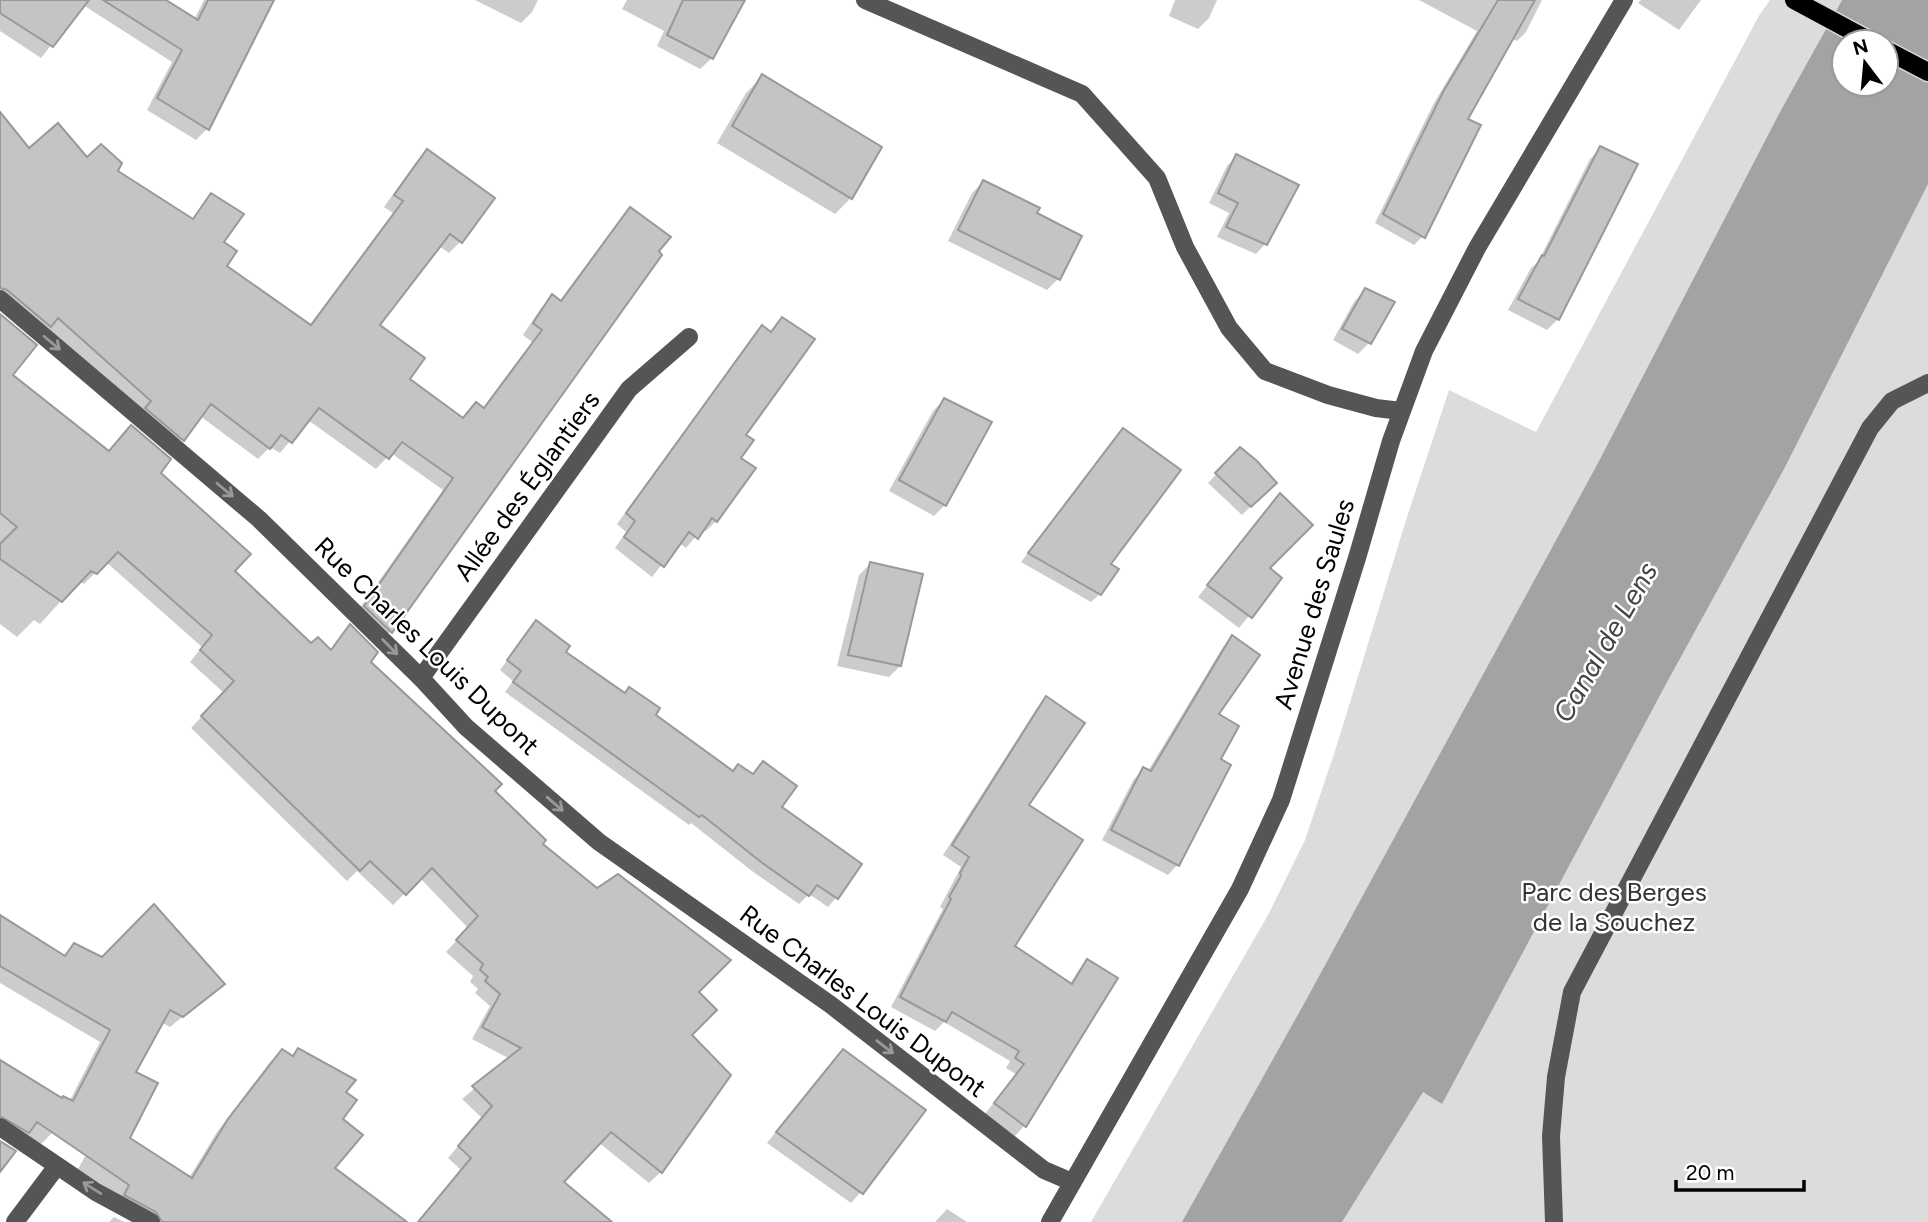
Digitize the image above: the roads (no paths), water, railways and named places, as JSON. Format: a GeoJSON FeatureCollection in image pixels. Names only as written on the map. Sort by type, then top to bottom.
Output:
{"type":"FeatureCollection","features":[{"type":"Feature","properties":{"kind":"main road"},"geometry":{"type":"LineString","coordinates":[[1794,0],[1846,28]]}},
{"type":"Feature","properties":{"kind":"main road"},"geometry":{"type":"LineString","coordinates":[[1900,57],[1928,72]]}},
{"type":"Feature","properties":{"kind":"street"},"geometry":{"type":"LineString","coordinates":[[865,0],[1082,94],[1157,178],[1185,247],[1229,328],[1265,371],[1328,395],[1376,408],[1401,411]]}},
{"type":"Feature","properties":{"kind":"street","name":"Avenue des Saules"},"geometry":{"type":"LineString","coordinates":[[1050,1222],[1240,889],[1281,800],[1401,411],[1424,351],[1477,248],[1624,0]]}},
{"type":"Feature","properties":{"kind":"street","name":"Rue Charles Louis Dupont"},"geometry":{"type":"LineString","coordinates":[[0,299],[259,519],[421,678],[466,727],[600,842],[840,1012],[1044,1170],[1072,1182]]}},
{"type":"Feature","properties":{"kind":"street","name":"Allée des Églantiers"},"geometry":{"type":"LineString","coordinates":[[421,678],[629,389],[689,337]]}},
{"type":"Feature","properties":{"kind":"street"},"geometry":{"type":"LineString","coordinates":[[1554,1222],[1551,1136],[1556,1077],[1572,992],[1870,428],[1892,401],[1928,383]]}},
{"type":"Feature","properties":{"kind":"street"},"geometry":{"type":"LineString","coordinates":[[0,1127],[96,1192],[151,1222]]}},
{"type":"Feature","properties":{"kind":"street"},"geometry":{"type":"LineString","coordinates":[[15,1222],[57,1166]]}},
{"type":"Feature","properties":{"kind":"water","name":"Canal de Lens"},"geometry":{"type":"Polygon","coordinates":[[[1842,0],[1928,0],[1928,184],[1784,469],[1442,1104],[1423,1092],[1342,1222],[1182,1222],[1305,1002],[1598,463],[1780,112],[1842,0]]]}},
{"type":"Feature","properties":{"kind":"park label","name":"Parc des Berges de la Souchez"},"geometry":{"type":"Point","coordinates":[1614,907]}}]}
